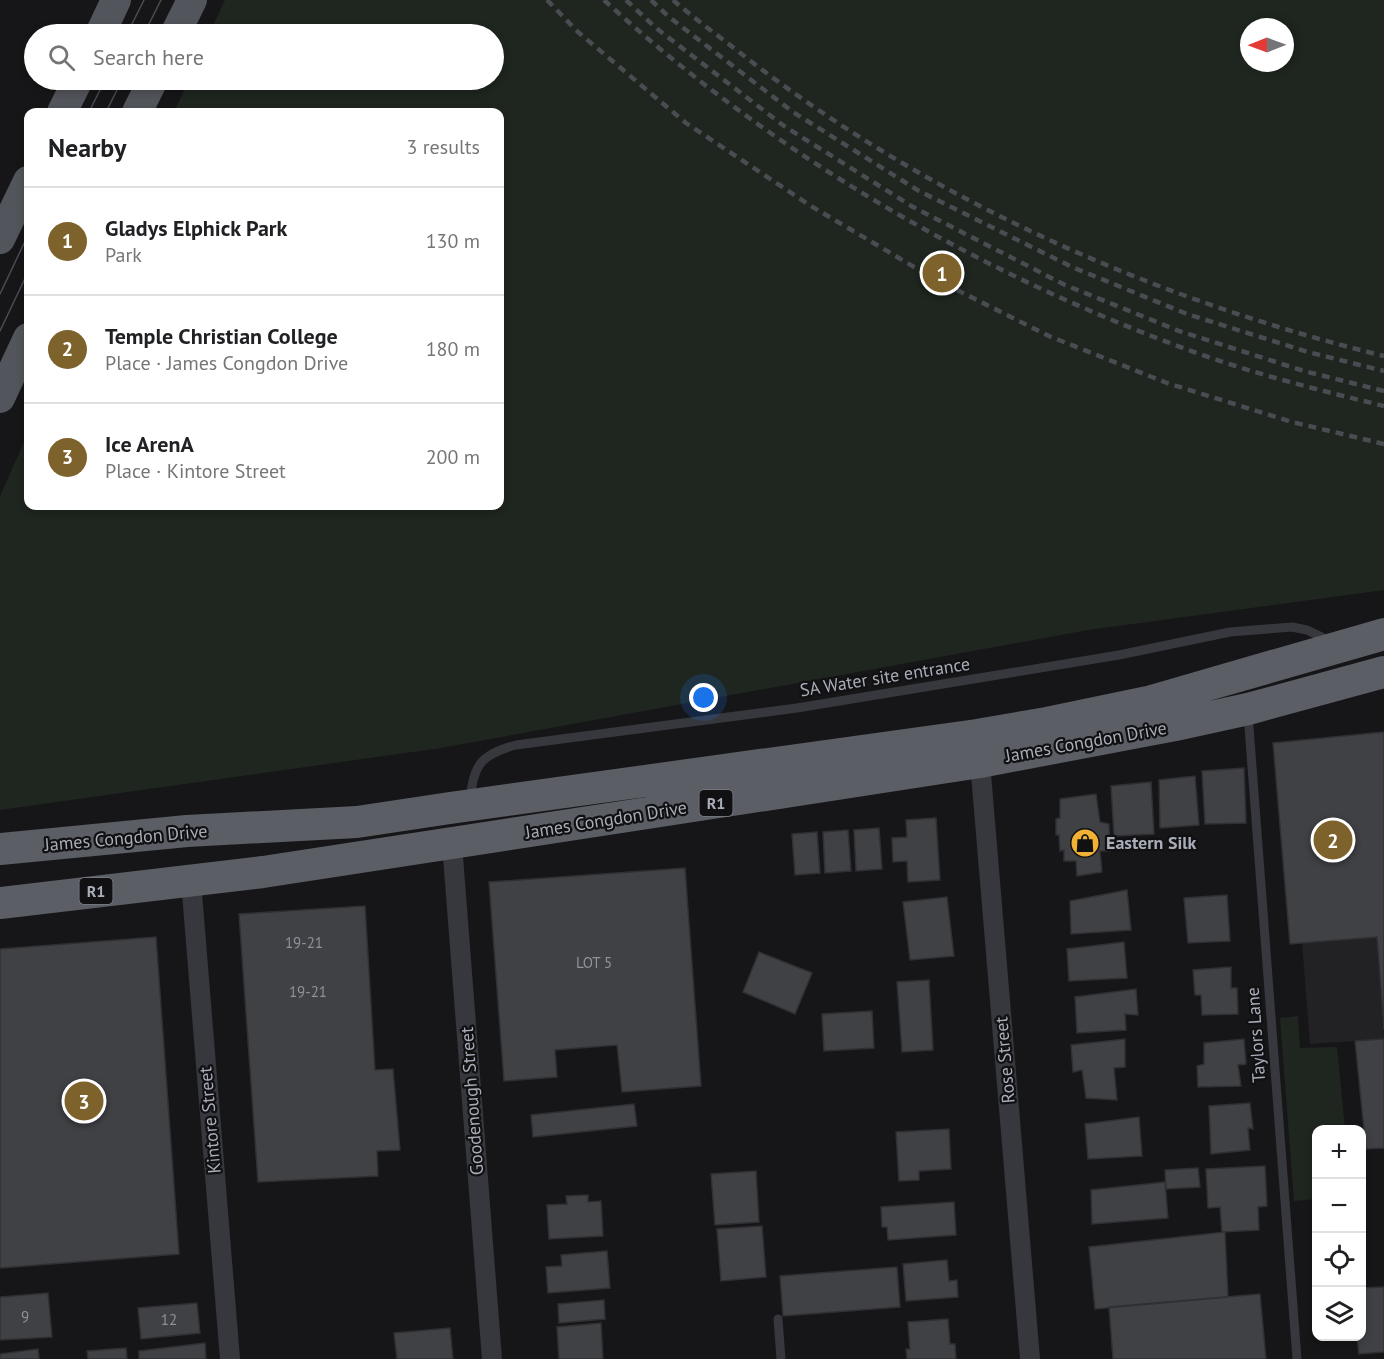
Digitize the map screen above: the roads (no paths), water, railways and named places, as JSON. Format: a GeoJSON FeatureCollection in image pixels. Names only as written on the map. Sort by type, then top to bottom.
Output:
{"type":"FeatureCollection","features":[{"type":"Feature","properties":{"kind":"highway","name":"James Congdon Drive"},"geometry":{"type":"LineString","coordinates":[[0,903],[191,881],[452,844],[978,748],[1047,723],[1148,702],[1384,634]]}},
{"type":"Feature","properties":{"kind":"highway","name":"James Congdon Drive"},"geometry":{"type":"LineString","coordinates":[[0,849],[187,831],[357,822],[460,807],[1175,725],[1248,709],[1384,672]]}},
{"type":"Feature","properties":{"kind":"highway"},"geometry":{"type":"LineString","coordinates":[[452,844],[460,807]]}},
{"type":"Feature","properties":{"kind":"highway"},"geometry":{"type":"LineString","coordinates":[[187,831],[191,881]]}},
{"type":"Feature","properties":{"kind":"main road"},"geometry":{"type":"LineString","coordinates":[[104,24],[116,0]]}},
{"type":"Feature","properties":{"kind":"main road"},"geometry":{"type":"LineString","coordinates":[[180,24],[192,0]]}},
{"type":"Feature","properties":{"kind":"main road"},"geometry":{"type":"LineString","coordinates":[[64,108],[73,90]]}},
{"type":"Feature","properties":{"kind":"main road"},"geometry":{"type":"LineString","coordinates":[[139,108],[148,90]]}},
{"type":"Feature","properties":{"kind":"main road"},"geometry":{"type":"LineString","coordinates":[[0,239],[24,189]]}},
{"type":"Feature","properties":{"kind":"main road"},"geometry":{"type":"LineString","coordinates":[[0,398],[24,347]]}},
{"type":"Feature","properties":{"kind":"street","name":"Rose Street"},"geometry":{"type":"LineString","coordinates":[[978,748],[1030,1359]]}},
{"type":"Feature","properties":{"kind":"street","name":"Goodenough Street"},"geometry":{"type":"LineString","coordinates":[[452,844],[492,1359]]}},
{"type":"Feature","properties":{"kind":"street","name":"Kintore Street"},"geometry":{"type":"LineString","coordinates":[[191,881],[230,1359]]}},
{"type":"Feature","properties":{"kind":"lane","name":"SA Water site entrance"},"geometry":{"type":"LineString","coordinates":[[460,807],[471,784],[474,771],[480,762],[503,748],[516,745],[808,706],[1119,655],[1230,632],[1292,627],[1307,630],[1340,645]]}},
{"type":"Feature","properties":{"kind":"lane","name":"Taylors Lane"},"geometry":{"type":"LineString","coordinates":[[1248,709],[1298,1359]]}},
{"type":"Feature","properties":{"kind":"lane"},"geometry":{"type":"LineString","coordinates":[[778,1319],[781,1359]]}},
{"type":"Feature","properties":{"kind":"tram line"},"geometry":{"type":"LineString","coordinates":[[132,24],[144,0]]}},
{"type":"Feature","properties":{"kind":"tram line"},"geometry":{"type":"LineString","coordinates":[[149,24],[161,0]]}},
{"type":"Feature","properties":{"kind":"tram line"},"geometry":{"type":"LineString","coordinates":[[91,108],[100,90]]}},
{"type":"Feature","properties":{"kind":"tram line"},"geometry":{"type":"LineString","coordinates":[[108,108],[117,90]]}},
{"type":"Feature","properties":{"kind":"tram line"},"geometry":{"type":"LineString","coordinates":[[0,294],[24,243]]}},
{"type":"Feature","properties":{"kind":"tram line"},"geometry":{"type":"LineString","coordinates":[[0,331],[24,280]]}},
{"type":"Feature","properties":{"kind":"railway"},"geometry":{"type":"LineString","coordinates":[[547,0],[578,32],[686,123],[811,206],[931,277],[1049,336],[1167,383],[1292,422],[1384,444]]}},
{"type":"Feature","properties":{"kind":"railway"},"geometry":{"type":"LineString","coordinates":[[604,0],[667,55],[802,155],[873,200],[946,241],[1097,314],[1175,345],[1253,371],[1384,406]]}},
{"type":"Feature","properties":{"kind":"railway"},"geometry":{"type":"LineString","coordinates":[[626,0],[656,28],[784,126],[913,207],[1065,285],[1179,331],[1304,371],[1384,391]]}},
{"type":"Feature","properties":{"kind":"railway"},"geometry":{"type":"LineString","coordinates":[[651,0],[669,17],[793,112],[919,191],[1072,267],[1187,314],[1308,352],[1384,371]]}},
{"type":"Feature","properties":{"kind":"railway"},"geometry":{"type":"LineString","coordinates":[[673,0],[748,59],[820,111],[894,158],[971,201],[1051,240],[1132,275],[1215,306],[1299,333],[1384,356]]}},
{"type":"Feature","properties":{"kind":"place","name":"Gladys Elphick Park"},"geometry":{"type":"Point","coordinates":[942,273]}},
{"type":"Feature","properties":{"kind":"place","name":"Temple Christian College"},"geometry":{"type":"Point","coordinates":[1333,840]}},
{"type":"Feature","properties":{"kind":"place","name":"Eastern Silk"},"geometry":{"type":"Point","coordinates":[1085,843]}},
{"type":"Feature","properties":{"kind":"place","name":"Ice ArenA"},"geometry":{"type":"Point","coordinates":[84,1101]}}]}
